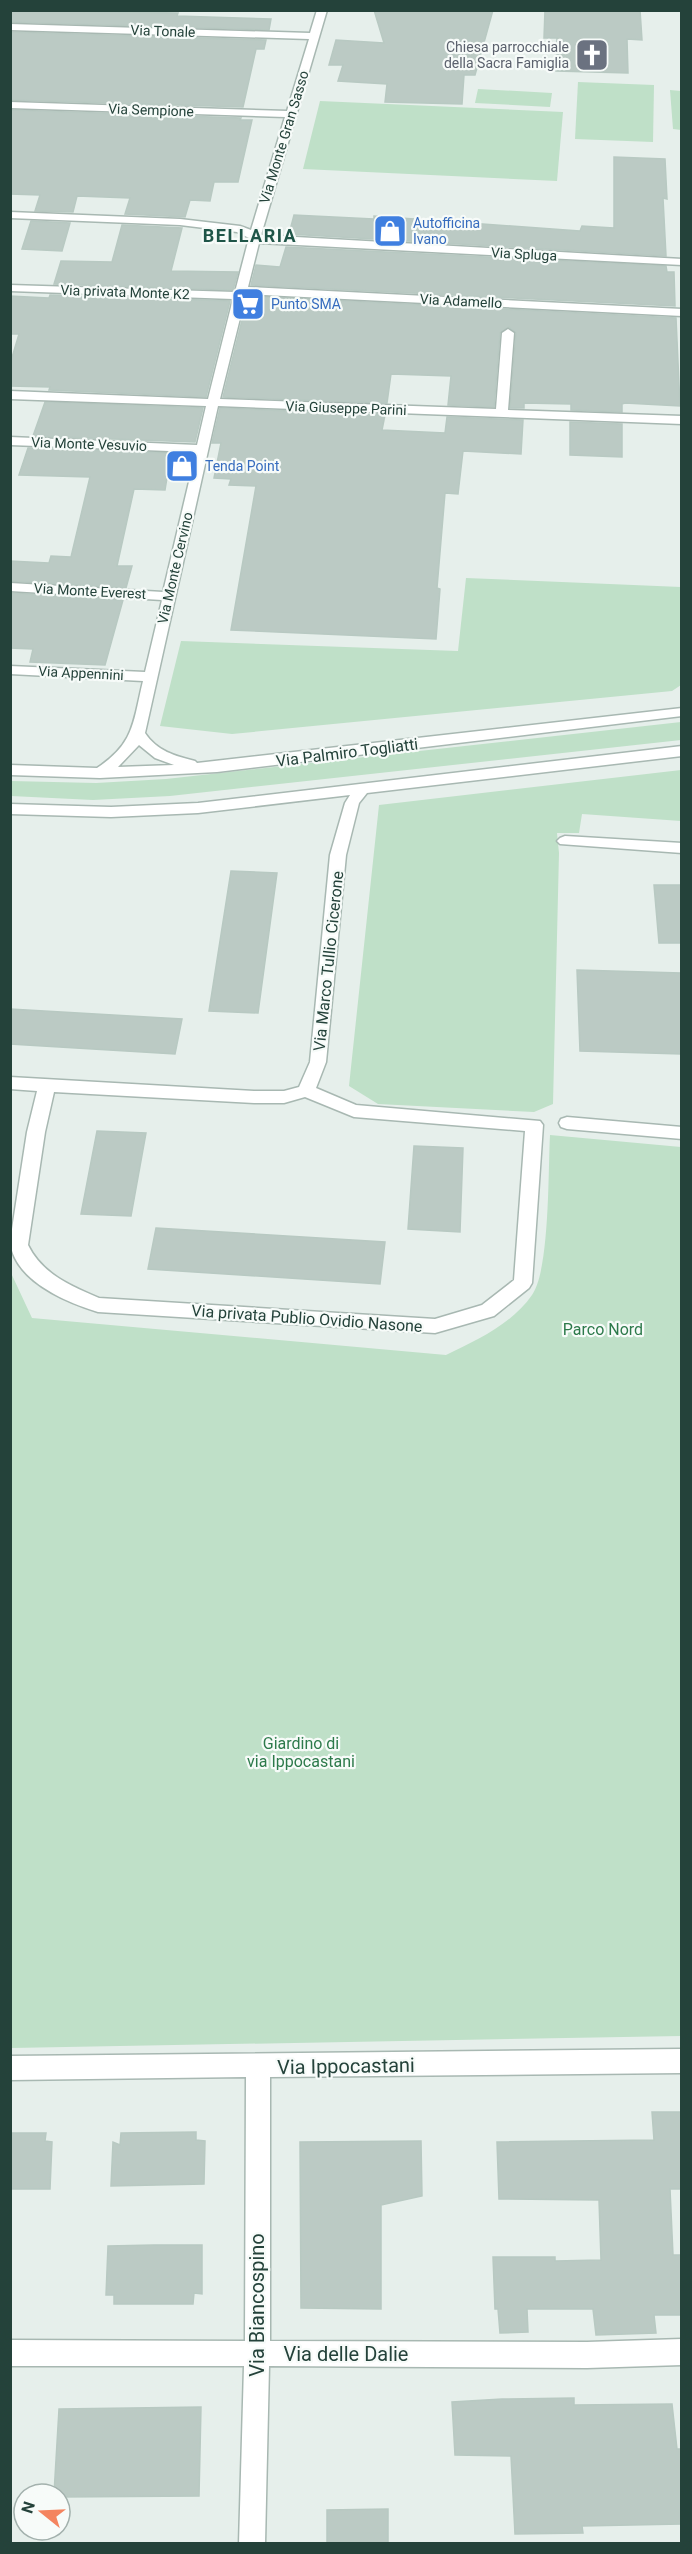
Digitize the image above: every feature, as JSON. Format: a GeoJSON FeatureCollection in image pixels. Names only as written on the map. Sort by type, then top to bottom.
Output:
{"type":"FeatureCollection","features":[{"type":"Feature","properties":{"kind":"street","name":"Via Monte Gran Sasso"},"geometry":{"type":"LineString","coordinates":[[213,403],[255,235],[322,10]]}},
{"type":"Feature","properties":{"kind":"street","name":"Via Tonale"},"geometry":{"type":"LineString","coordinates":[[10,27],[315,36]]}},
{"type":"Feature","properties":{"kind":"street","name":"Via Sempione"},"geometry":{"type":"LineString","coordinates":[[10,105],[291,114]]}},
{"type":"Feature","properties":{"kind":"street","name":"Via Spluga"},"geometry":{"type":"LineString","coordinates":[[10,215],[180,222],[240,229],[262,240],[681,262]]}},
{"type":"Feature","properties":{"kind":"street","name":"Via privata Monte K2"},"geometry":{"type":"LineString","coordinates":[[10,288],[240,293]]}},
{"type":"Feature","properties":{"kind":"street","name":"Via Adamello"},"geometry":{"type":"LineString","coordinates":[[240,293],[681,313]]}},
{"type":"Feature","properties":{"kind":"street"},"geometry":{"type":"LineString","coordinates":[[502,414],[508,333]]}},
{"type":"Feature","properties":{"kind":"street","name":"Via Giuseppe Parini"},"geometry":{"type":"LineString","coordinates":[[10,395],[681,420]]}},
{"type":"Feature","properties":{"kind":"street","name":"Via Monte Cervino"},"geometry":{"type":"LineString","coordinates":[[100,773],[129,750],[138,732],[213,403]]}},
{"type":"Feature","properties":{"kind":"street","name":"Via Monte Vesuvio"},"geometry":{"type":"LineString","coordinates":[[10,441],[202,449]]}},
{"type":"Feature","properties":{"kind":"street","name":"Via Monte Everest"},"geometry":{"type":"LineString","coordinates":[[10,587],[169,596]]}},
{"type":"Feature","properties":{"kind":"street","name":"Via Appennini"},"geometry":{"type":"LineString","coordinates":[[10,670],[151,677]]}},
{"type":"Feature","properties":{"kind":"street","name":"Via Palmiro Togliatti"},"geometry":{"type":"LineString","coordinates":[[10,770],[100,773],[217,767],[681,712]]}},
{"type":"Feature","properties":{"kind":"street"},"geometry":{"type":"LineString","coordinates":[[138,732],[147,747],[158,754],[177,761],[217,767]]}},
{"type":"Feature","properties":{"kind":"street"},"geometry":{"type":"LineString","coordinates":[[10,809],[111,812],[179,809],[681,751]]}},
{"type":"Feature","properties":{"kind":"street","name":"Via Marco Tullio Cicerone"},"geometry":{"type":"LineString","coordinates":[[306,1091],[318,1062],[340,847],[352,803],[362,789]]}},
{"type":"Feature","properties":{"kind":"street"},"geometry":{"type":"LineString","coordinates":[[565,841],[681,848]]}},
{"type":"Feature","properties":{"kind":"street"},"geometry":{"type":"LineString","coordinates":[[10,1083],[254,1097],[284,1097],[306,1091]]}},
{"type":"Feature","properties":{"kind":"street","name":"Via privata Publio Ovidio Nasone"},"geometry":{"type":"LineString","coordinates":[[46,1085],[36,1132],[19,1245],[23,1256],[53,1286],[98,1305],[435,1326],[488,1311],[523,1282],[534,1125],[354,1111],[306,1091]]}},
{"type":"Feature","properties":{"kind":"street"},"geometry":{"type":"LineString","coordinates":[[567,1122],[681,1133]]}},
{"type":"Feature","properties":{"kind":"street","name":"Via Ippocastani"},"geometry":{"type":"LineString","coordinates":[[10,2068],[681,2061]]}},
{"type":"Feature","properties":{"kind":"street","name":"Via Biancospino"},"geometry":{"type":"LineString","coordinates":[[252,2544],[257,2353],[258,2067]]}},
{"type":"Feature","properties":{"kind":"street","name":"Via delle Dalie"},"geometry":{"type":"LineString","coordinates":[[10,2354],[587,2355],[681,2352]]}},
{"type":"Feature","properties":{"kind":"green space"},"geometry":{"type":"Polygon","coordinates":[[[578,82],[654,85],[653,142],[575,139],[578,82]]]}},
{"type":"Feature","properties":{"kind":"green space"},"geometry":{"type":"Polygon","coordinates":[[[478,89],[552,93],[550,107],[475,103],[478,89]]]}},
{"type":"Feature","properties":{"kind":"green space"},"geometry":{"type":"Polygon","coordinates":[[[670,90],[681,91],[681,130],[673,129],[670,90]]]}},
{"type":"Feature","properties":{"kind":"green space"},"geometry":{"type":"Polygon","coordinates":[[[320,101],[563,112],[557,181],[303,169],[320,101]]]}},
{"type":"Feature","properties":{"kind":"green space"},"geometry":{"type":"Polygon","coordinates":[[[466,578],[681,587],[681,685],[672,691],[232,734],[160,726],[181,641],[458,651],[466,578]]]}},
{"type":"Feature","properties":{"kind":"green space"},"geometry":{"type":"Polygon","coordinates":[[[681,722],[681,740],[170,796],[93,800],[11,796],[11,781],[96,783],[166,779],[681,722]]]}},
{"type":"Feature","properties":{"kind":"green space"},"geometry":{"type":"Polygon","coordinates":[[[681,770],[681,821],[582,814],[579,833],[557,833],[559,853],[553,1104],[534,1112],[378,1104],[349,1086],[379,805],[681,770]]]}},
{"type":"Feature","properties":{"kind":"green space","name":"Giardino di via Ippocastani"},"geometry":{"type":"Polygon","coordinates":[[[550,1135],[681,1147],[681,2036],[11,2048],[11,1273],[32,1318],[446,1355],[504,1323],[532,1295],[538,1282],[545,1243],[550,1135]]]}},
{"type":"Feature","properties":{"kind":"building"},"geometry":{"type":"Polygon","coordinates":[[[10,10],[178,13],[177,16],[271,19],[269,30],[10,22],[10,10]]]}},
{"type":"Feature","properties":{"kind":"building"},"geometry":{"type":"Polygon","coordinates":[[[374,10],[493,10],[475,75],[464,75],[462,104],[385,102],[387,84],[338,81],[343,65],[329,65],[336,40],[384,43],[374,10]]]}},
{"type":"Feature","properties":{"kind":"building","name":"Chiesa parrocchiale della Sacra Famiglia"},"geometry":{"type":"Polygon","coordinates":[[[545,10],[640,10],[642,40],[627,39],[628,73],[556,71],[557,38],[544,38],[545,10]]]}},
{"type":"Feature","properties":{"kind":"building"},"geometry":{"type":"Polygon","coordinates":[[[10,32],[266,40],[264,49],[256,49],[243,107],[10,100],[10,32]]]}},
{"type":"Feature","properties":{"kind":"building"},"geometry":{"type":"Polygon","coordinates":[[[10,110],[252,120],[238,182],[214,182],[210,201],[190,200],[185,217],[125,214],[130,198],[77,196],[73,212],[35,211],[40,195],[10,194],[10,110]]]}},
{"type":"Feature","properties":{"kind":"building"},"geometry":{"type":"Polygon","coordinates":[[[614,157],[665,159],[667,199],[663,198],[666,256],[289,234],[294,215],[374,219],[374,216],[580,231],[582,226],[614,228],[614,157]]]}},
{"type":"Feature","properties":{"kind":"building"},"geometry":{"type":"Polygon","coordinates":[[[31,221],[70,223],[62,251],[22,249],[31,221]]]}},
{"type":"Feature","properties":{"kind":"building"},"geometry":{"type":"Polygon","coordinates":[[[122,225],[182,228],[171,271],[238,272],[233,290],[54,284],[61,261],[112,262],[122,225]]]}},
{"type":"Feature","properties":{"kind":"building"},"geometry":{"type":"Polygon","coordinates":[[[286,247],[666,266],[667,272],[674,272],[675,306],[251,285],[256,265],[280,267],[286,247]]]}},
{"type":"Feature","properties":{"kind":"building"},"geometry":{"type":"Polygon","coordinates":[[[50,295],[230,301],[206,397],[49,390],[50,387],[10,386],[10,364],[19,334],[10,334],[10,296],[49,298],[50,295]]]}},
{"type":"Feature","properties":{"kind":"building"},"geometry":{"type":"Polygon","coordinates":[[[248,296],[676,318],[680,406],[625,403],[622,404],[622,412],[571,410],[571,404],[524,403],[524,408],[510,408],[516,333],[509,327],[500,333],[494,407],[448,405],[451,376],[391,374],[387,403],[223,397],[248,296]]]}},
{"type":"Feature","properties":{"kind":"building"},"geometry":{"type":"Polygon","coordinates":[[[45,402],[203,408],[195,442],[33,436],[45,402]]]}},
{"type":"Feature","properties":{"kind":"building"},"geometry":{"type":"Polygon","coordinates":[[[220,408],[385,415],[382,430],[445,433],[447,417],[523,420],[521,454],[463,451],[458,494],[445,493],[437,588],[440,589],[436,639],[231,630],[256,486],[229,485],[231,479],[214,478],[221,443],[212,443],[220,408]]]}},
{"type":"Feature","properties":{"kind":"building"},"geometry":{"type":"Polygon","coordinates":[[[570,422],[622,424],[622,457],[570,455],[570,422]]]}},
{"type":"Feature","properties":{"kind":"building"},"geometry":{"type":"Polygon","coordinates":[[[28,448],[171,453],[165,490],[134,489],[117,566],[132,566],[126,588],[10,581],[10,561],[49,563],[51,556],[71,557],[90,477],[19,475],[28,448]]]}},
{"type":"Feature","properties":{"kind":"building"},"geometry":{"type":"Polygon","coordinates":[[[10,593],[123,600],[105,665],[30,662],[33,649],[10,648],[10,593]]]}},
{"type":"Feature","properties":{"kind":"building"},"geometry":{"type":"Polygon","coordinates":[[[231,871],[277,873],[258,1013],[209,1011],[231,871]]]}},
{"type":"Feature","properties":{"kind":"building"},"geometry":{"type":"Polygon","coordinates":[[[654,885],[681,885],[681,943],[659,943],[654,885]]]}},
{"type":"Feature","properties":{"kind":"building"},"geometry":{"type":"Polygon","coordinates":[[[577,970],[681,973],[681,1054],[580,1051],[577,970]]]}},
{"type":"Feature","properties":{"kind":"building"},"geometry":{"type":"Polygon","coordinates":[[[10,1009],[182,1019],[175,1054],[10,1044],[10,1009]]]}},
{"type":"Feature","properties":{"kind":"building"},"geometry":{"type":"Polygon","coordinates":[[[97,1131],[146,1133],[131,1216],[81,1214],[97,1131]]]}},
{"type":"Feature","properties":{"kind":"building"},"geometry":{"type":"Polygon","coordinates":[[[414,1146],[463,1148],[460,1232],[408,1229],[414,1146]]]}},
{"type":"Feature","properties":{"kind":"building"},"geometry":{"type":"Polygon","coordinates":[[[156,1228],[385,1242],[380,1284],[148,1269],[156,1228]]]}},
{"type":"Feature","properties":{"kind":"building"},"geometry":{"type":"Polygon","coordinates":[[[652,2112],[681,2112],[681,2189],[670,2189],[673,2255],[681,2255],[681,2315],[654,2315],[656,2333],[596,2335],[593,2309],[527,2309],[528,2332],[500,2333],[498,2309],[495,2309],[493,2257],[555,2257],[555,2261],[601,2260],[599,2200],[499,2199],[497,2142],[654,2140],[652,2112]]]}},
{"type":"Feature","properties":{"kind":"building"},"geometry":{"type":"Polygon","coordinates":[[[196,2132],[196,2140],[205,2141],[204,2184],[111,2186],[113,2142],[120,2145],[121,2133],[196,2132]]]}},
{"type":"Feature","properties":{"kind":"building"},"geometry":{"type":"Polygon","coordinates":[[[10,2133],[46,2133],[45,2141],[52,2142],[50,2189],[10,2189],[10,2133]]]}},
{"type":"Feature","properties":{"kind":"building"},"geometry":{"type":"Polygon","coordinates":[[[421,2141],[422,2196],[381,2205],[381,2309],[301,2308],[300,2142],[421,2141]]]}},
{"type":"Feature","properties":{"kind":"building"},"geometry":{"type":"Polygon","coordinates":[[[202,2245],[202,2294],[194,2293],[193,2304],[114,2304],[114,2295],[106,2295],[108,2246],[202,2245]]]}},
{"type":"Feature","properties":{"kind":"building"},"geometry":{"type":"Polygon","coordinates":[[[574,2398],[574,2405],[672,2404],[677,2449],[681,2449],[681,2524],[582,2526],[583,2533],[515,2534],[511,2456],[455,2455],[452,2402],[574,2398]]]}},
{"type":"Feature","properties":{"kind":"building"},"geometry":{"type":"Polygon","coordinates":[[[201,2407],[199,2496],[72,2497],[72,2482],[55,2482],[59,2409],[201,2407]]]}},
{"type":"Feature","properties":{"kind":"building"},"geometry":{"type":"Polygon","coordinates":[[[388,2509],[388,2544],[327,2544],[327,2510],[388,2509]]]}},
{"type":"Feature","properties":{"kind":"place","name":"Chiesa parrocchiale della Sacra Famiglia"},"geometry":{"type":"Point","coordinates":[592,55]}},
{"type":"Feature","properties":{"kind":"place","name":"Autofficina Ivano"},"geometry":{"type":"Point","coordinates":[390,231]}},
{"type":"Feature","properties":{"kind":"place","name":"Punto SMA"},"geometry":{"type":"Point","coordinates":[248,304]}},
{"type":"Feature","properties":{"kind":"place","name":"Tenda Point"},"geometry":{"type":"Point","coordinates":[182,466]}},
{"type":"Feature","properties":{"kind":"district","name":"BELLARIA"},"geometry":{"type":"Point","coordinates":[250,236]}},
{"type":"Feature","properties":{"kind":"park label","name":"Parco Nord"},"geometry":{"type":"Point","coordinates":[603,1329]}}]}
